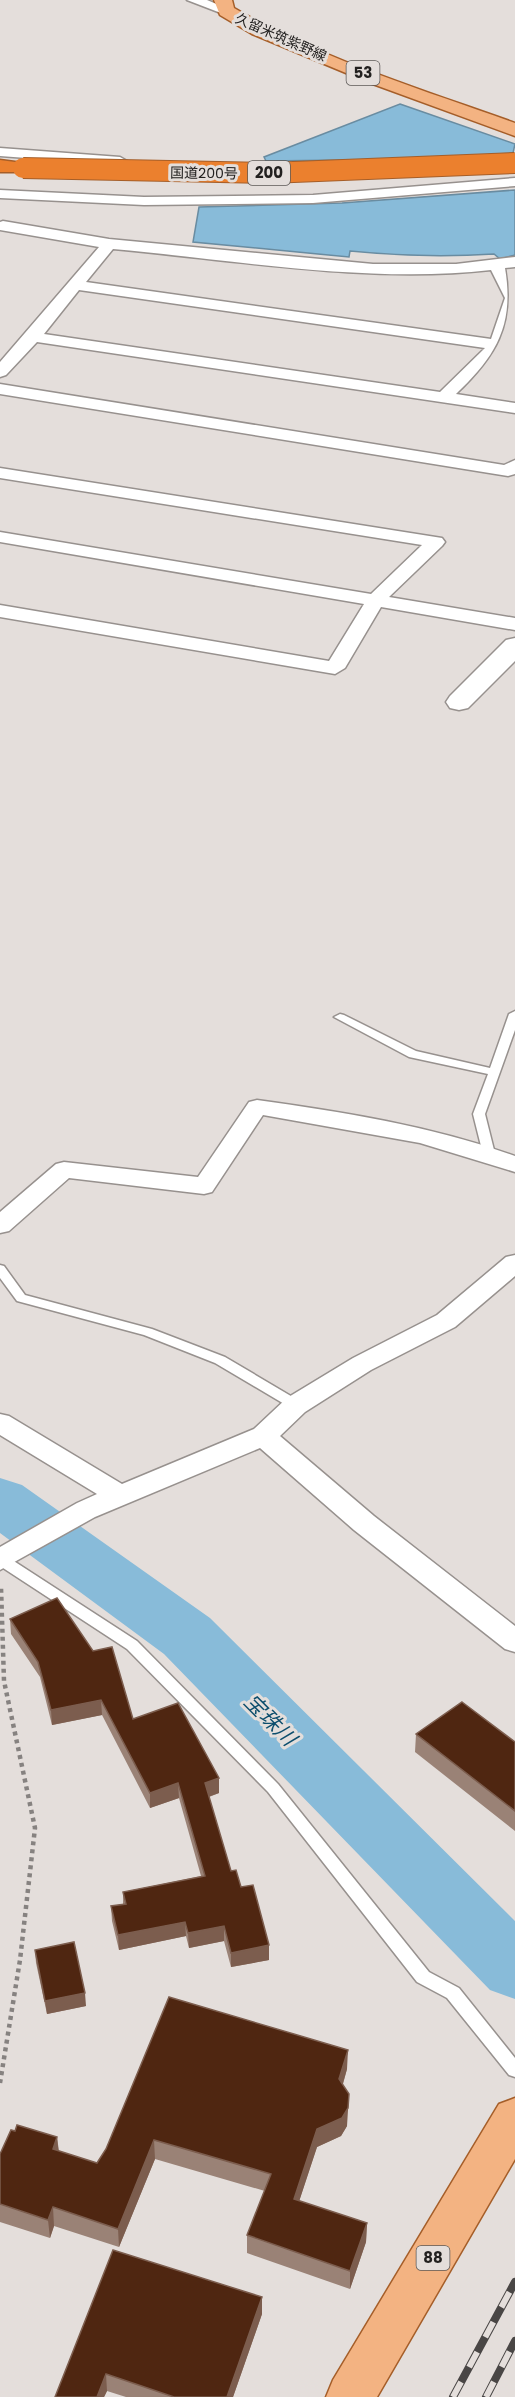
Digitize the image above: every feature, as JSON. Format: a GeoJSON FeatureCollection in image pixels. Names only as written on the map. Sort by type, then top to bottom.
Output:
{"type":"FeatureCollection","features":[{"type":"Feature","properties":{"kind":"highway","name":"国道200号"},"geometry":{"type":"LineString","coordinates":[[0,166],[218,174],[515,163]]}},
{"type":"Feature","properties":{"kind":"main road","name":"久留米筑紫野線"},"geometry":{"type":"LineString","coordinates":[[225,6],[237,20],[268,35],[377,79],[515,130]]}},
{"type":"Feature","properties":{"kind":"main road","name":"88"},"geometry":{"type":"LineString","coordinates":[[350,2397],[515,2118]]}},
{"type":"Feature","properties":{"kind":"street"},"geometry":{"type":"LineString","coordinates":[[194,0],[225,6]]}},
{"type":"Feature","properties":{"kind":"street"},"geometry":{"type":"LineString","coordinates":[[0,152],[44,157],[228,165],[439,162],[515,156]]}},
{"type":"Feature","properties":{"kind":"street"},"geometry":{"type":"LineString","coordinates":[[1,227],[31,195],[44,157]]}},
{"type":"Feature","properties":{"kind":"street"},"geometry":{"type":"LineString","coordinates":[[0,194],[144,201],[313,199],[515,182]]}},
{"type":"Feature","properties":{"kind":"street"},"geometry":{"type":"LineString","coordinates":[[1,227],[109,244],[373,269],[429,271],[515,262]]}},
{"type":"Feature","properties":{"kind":"street"},"geometry":{"type":"LineString","coordinates":[[0,372],[33,337],[109,244]]}},
{"type":"Feature","properties":{"kind":"street"},"geometry":{"type":"LineString","coordinates":[[444,397],[496,345],[513,298],[496,265]]}},
{"type":"Feature","properties":{"kind":"street"},"geometry":{"type":"LineString","coordinates":[[75,285],[496,345]]}},
{"type":"Feature","properties":{"kind":"street"},"geometry":{"type":"LineString","coordinates":[[33,337],[515,408]]}},
{"type":"Feature","properties":{"kind":"street"},"geometry":{"type":"LineString","coordinates":[[0,389],[508,471],[515,465]]}},
{"type":"Feature","properties":{"kind":"street"},"geometry":{"type":"LineString","coordinates":[[0,473],[436,542],[375,601],[334,668],[0,611]]}},
{"type":"Feature","properties":{"kind":"street"},"geometry":{"type":"LineString","coordinates":[[0,537],[515,624]]}},
{"type":"Feature","properties":{"kind":"street"},"geometry":{"type":"LineString","coordinates":[[459,702],[515,646]]}},
{"type":"Feature","properties":{"kind":"street"},"geometry":{"type":"LineString","coordinates":[[0,1225],[64,1170],[204,1186],[257,1107],[372,1123],[469,1146],[515,1164]]}},
{"type":"Feature","properties":{"kind":"street"},"geometry":{"type":"LineString","coordinates":[[6,1556],[86,1510],[263,1436],[296,1405],[362,1364],[446,1321],[515,1263]]}},
{"type":"Feature","properties":{"kind":"street"},"geometry":{"type":"LineString","coordinates":[[0,1423],[121,1496]]}},
{"type":"Feature","properties":{"kind":"street"},"geometry":{"type":"LineString","coordinates":[[263,1436],[364,1522],[515,1641]]}},
{"type":"Feature","properties":{"kind":"lane"},"geometry":{"type":"LineString","coordinates":[[489,1154],[479,1114],[515,1014]]}},
{"type":"Feature","properties":{"kind":"lane"},"geometry":{"type":"LineString","coordinates":[[340,1017],[413,1054],[493,1072]]}},
{"type":"Feature","properties":{"kind":"lane"},"geometry":{"type":"LineString","coordinates":[[0,1269],[21,1298],[148,1332],[220,1360],[296,1405]]}},
{"type":"Feature","properties":{"kind":"lane"},"geometry":{"type":"LineString","coordinates":[[6,1556],[132,1645],[273,1788],[423,1977],[453,1993],[515,2070]]}},
{"type":"Feature","properties":{"kind":"path"},"geometry":{"type":"LineString","coordinates":[[0,2083],[20,1960],[35,1828],[4,1681],[6,1556]]}},
{"type":"Feature","properties":{"kind":"water"},"geometry":{"type":"Polygon","coordinates":[[[400,104],[515,144],[513,153],[418,159],[266,161],[264,157],[400,104]]]}},
{"type":"Feature","properties":{"kind":"water"},"geometry":{"type":"Polygon","coordinates":[[[515,190],[515,255],[500,259],[494,254],[422,256],[350,251],[349,257],[193,242],[199,207],[342,203],[515,190]]]}},
{"type":"Feature","properties":{"kind":"building"},"geometry":{"type":"Polygon","coordinates":[[[57,1598],[93,1651],[112,1647],[133,1719],[178,1703],[219,1778],[205,1783],[231,1871],[236,1870],[241,1887],[253,1885],[269,1945],[231,1953],[224,1926],[188,1933],[185,1922],[118,1935],[111,1906],[126,1904],[123,1892],[205,1876],[178,1783],[150,1793],[101,1700],[51,1710],[38,1662],[10,1619],[57,1598]]]}},
{"type":"Feature","properties":{"kind":"building"},"geometry":{"type":"Polygon","coordinates":[[[462,1702],[515,1742],[515,1811],[416,1734],[462,1702]]]}},
{"type":"Feature","properties":{"kind":"building"},"geometry":{"type":"Polygon","coordinates":[[[74,1942],[85,1993],[45,2001],[35,1950],[74,1942]]]}},
{"type":"Feature","properties":{"kind":"building"},"geometry":{"type":"Polygon","coordinates":[[[169,1997],[348,2050],[339,2079],[349,2094],[348,2108],[342,2118],[317,2129],[294,2199],[367,2223],[350,2271],[247,2235],[271,2174],[154,2140],[118,2229],[53,2207],[48,2220],[0,2204],[0,2154],[11,2130],[15,2131],[17,2125],[57,2137],[53,2149],[97,2163],[106,2149],[169,1997]]]}},
{"type":"Feature","properties":{"kind":"building"},"geometry":{"type":"Polygon","coordinates":[[[113,2250],[262,2297],[227,2397],[174,2397],[106,2374],[97,2397],[55,2397],[113,2250]]]}},
{"type":"Feature","properties":{"kind":"waterway","name":"宝珠川"},"geometry":{"type":"LineString","coordinates":[[0,1501],[187,1636],[515,1968]]}},
{"type":"Feature","properties":{"kind":"railway"},"geometry":{"type":"LineString","coordinates":[[453,2397],[515,2282]]}},
{"type":"Feature","properties":{"kind":"railway"},"geometry":{"type":"LineString","coordinates":[[486,2397],[515,2341]]}}]}
